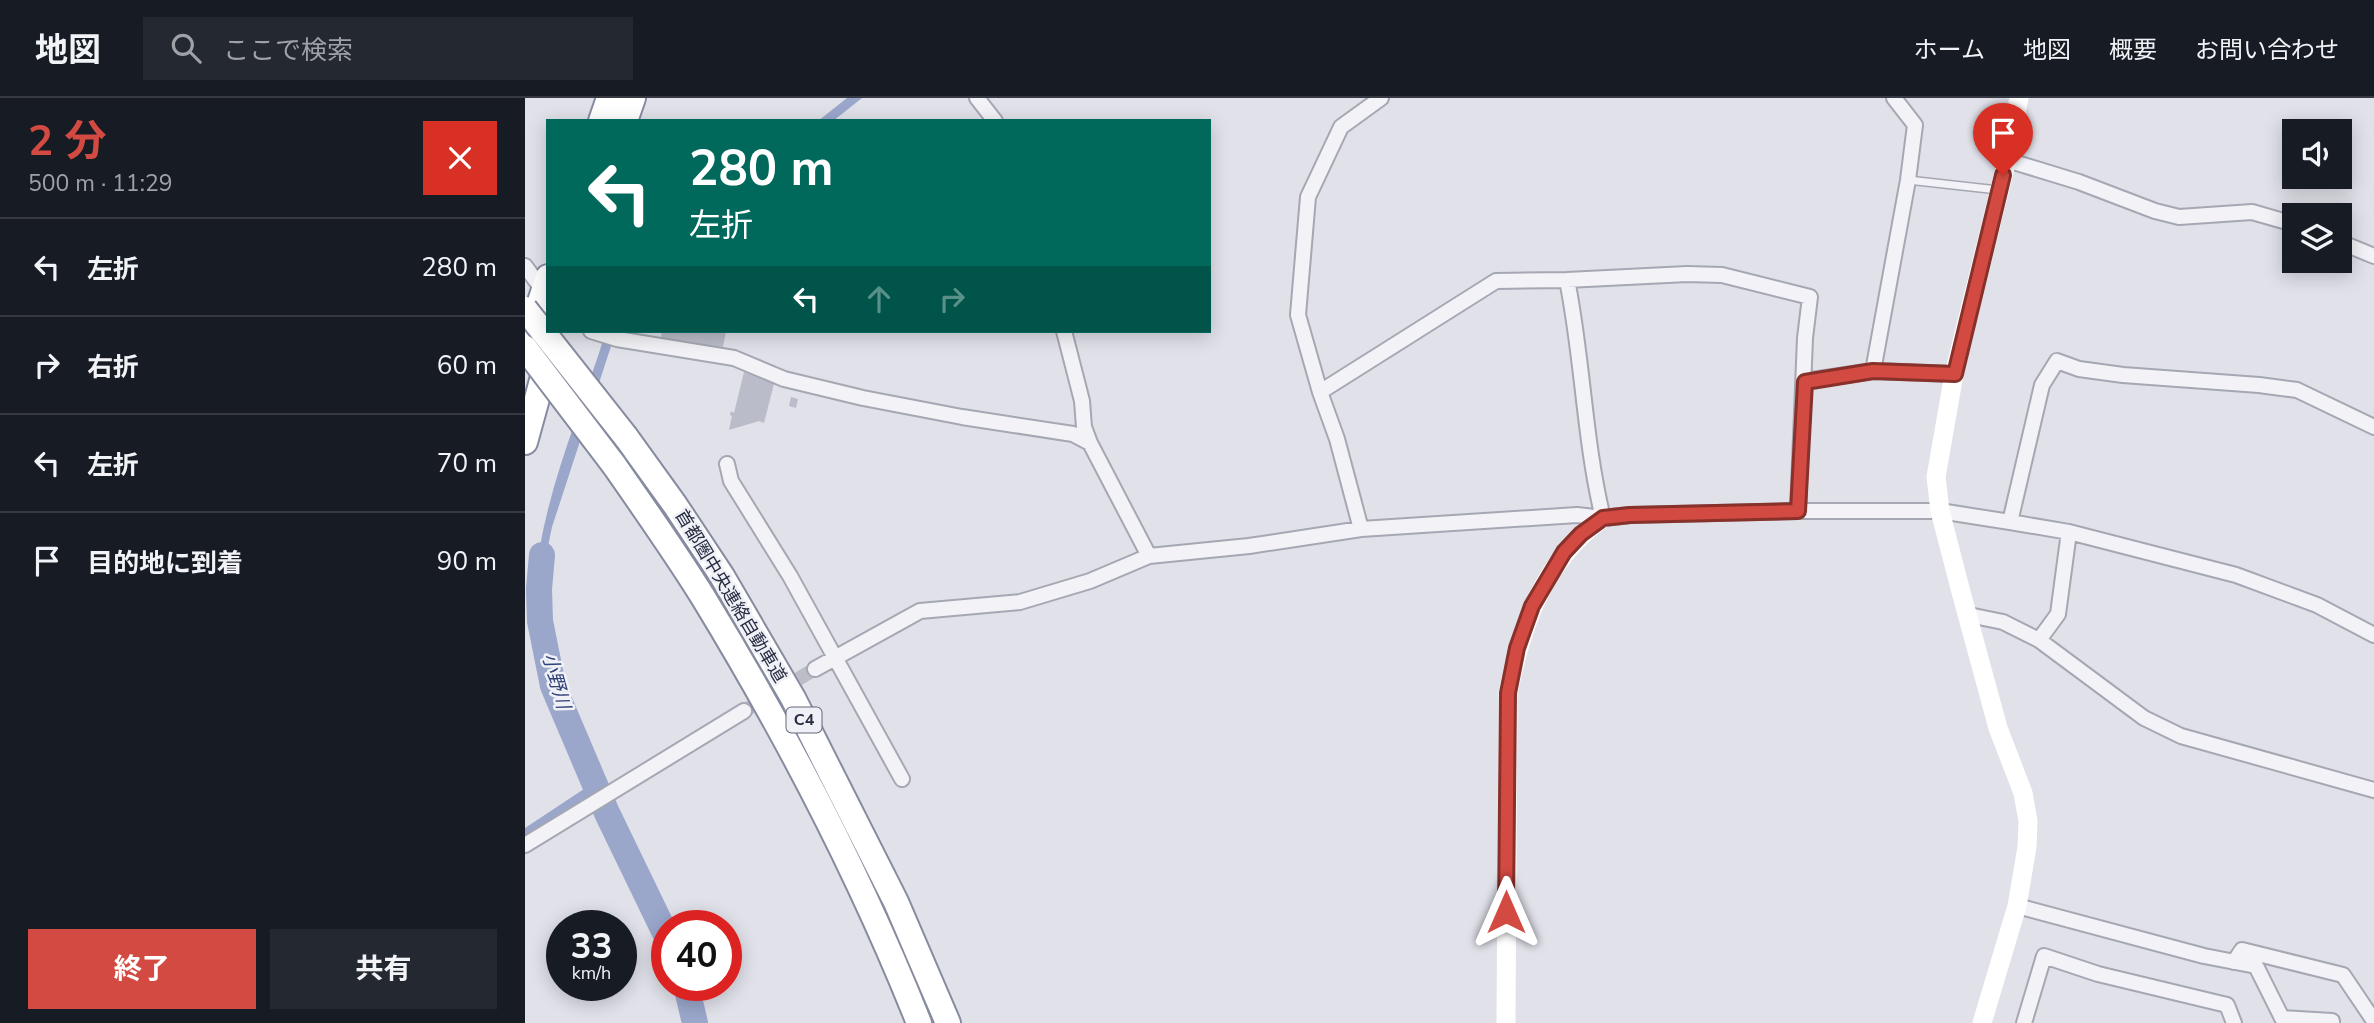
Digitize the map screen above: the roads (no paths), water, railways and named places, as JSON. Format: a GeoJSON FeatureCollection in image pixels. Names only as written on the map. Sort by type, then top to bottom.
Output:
{"type":"FeatureCollection","features":[{"type":"Feature","properties":{"kind":"highway"},"geometry":{"type":"LineString","coordinates":[[602,119],[609,98]]}},
{"type":"Feature","properties":{"kind":"highway"},"geometry":{"type":"LineString","coordinates":[[626,119],[633,98]]}},
{"type":"Feature","properties":{"kind":"highway"},"geometry":{"type":"LineString","coordinates":[[525,348],[546,288]]}},
{"type":"Feature","properties":{"kind":"highway","name":"首都圏中央連絡自動車道"},"geometry":{"type":"LineString","coordinates":[[525,309],[626,437],[722,576],[793,698],[895,902],[948,1023]]}},
{"type":"Feature","properties":{"kind":"highway"},"geometry":{"type":"LineString","coordinates":[[525,442],[555,333]]}},
{"type":"Feature","properties":{"kind":"highway","name":"首都圏中央連絡自動車道"},"geometry":{"type":"LineString","coordinates":[[525,348],[614,465],[702,596],[819,803],[872,914],[919,1023]]}},
{"type":"Feature","properties":{"kind":"street"},"geometry":{"type":"LineString","coordinates":[[977,98],[993,119]]}},
{"type":"Feature","properties":{"kind":"street"},"geometry":{"type":"LineString","coordinates":[[1361,529],[1337,439],[1320,392],[1298,315],[1308,197],[1341,127],[1381,98]]}},
{"type":"Feature","properties":{"kind":"street"},"geometry":{"type":"LineString","coordinates":[[1873,371],[1908,180],[1915,125],[1894,98]]}},
{"type":"Feature","properties":{"kind":"street"},"geometry":{"type":"LineString","coordinates":[[1982,1023],[2017,906],[2027,847],[2028,821],[2023,793],[1998,727],[1940,512],[1936,477],[1955,374],[2007,160],[2019,98]]}},
{"type":"Feature","properties":{"kind":"street"},"geometry":{"type":"LineString","coordinates":[[2007,160],[2179,217],[2252,212],[2282,221]]}},
{"type":"Feature","properties":{"kind":"street"},"geometry":{"type":"LineString","coordinates":[[2352,247],[2374,256]]}},
{"type":"Feature","properties":{"kind":"street"},"geometry":{"type":"LineString","coordinates":[[525,266],[546,288]]}},
{"type":"Feature","properties":{"kind":"street"},"geometry":{"type":"LineString","coordinates":[[1320,392],[1496,281],[1722,275],[1810,297],[1805,338],[1798,511]]}},
{"type":"Feature","properties":{"kind":"street"},"geometry":{"type":"LineString","coordinates":[[1567,280],[1573,308],[1584,409],[1603,518]]}},
{"type":"Feature","properties":{"kind":"street"},"geometry":{"type":"LineString","coordinates":[[598,333],[617,339],[734,358],[784,379],[863,398],[1073,435],[1090,443]]}},
{"type":"Feature","properties":{"kind":"street"},"geometry":{"type":"LineString","coordinates":[[1065,333],[1082,401],[1084,428],[1149,556]]}},
{"type":"Feature","properties":{"kind":"street"},"geometry":{"type":"LineString","coordinates":[[2010,522],[2042,385],[2057,360],[2079,369],[2123,375],[2297,390],[2374,427]]}},
{"type":"Feature","properties":{"kind":"street"},"geometry":{"type":"LineString","coordinates":[[1805,382],[1873,371],[1955,374]]}},
{"type":"Feature","properties":{"kind":"street"},"geometry":{"type":"LineString","coordinates":[[727,464],[731,481],[790,576],[902,779]]}},
{"type":"Feature","properties":{"kind":"street"},"geometry":{"type":"LineString","coordinates":[[815,669],[920,611],[1020,602],[1090,581],[1149,556],[1249,546],[1361,529],[1577,515],[1603,518],[1798,511],[1940,512],[2010,522],[2070,532],[2236,575],[2317,605],[2374,635]]}},
{"type":"Feature","properties":{"kind":"street"},"geometry":{"type":"LineString","coordinates":[[1506,1023],[1508,693],[1517,648],[1532,606],[1564,552],[1581,534],[1603,518]]}},
{"type":"Feature","properties":{"kind":"street"},"geometry":{"type":"LineString","coordinates":[[2039,640],[2058,614],[2070,532]]}},
{"type":"Feature","properties":{"kind":"street"},"geometry":{"type":"LineString","coordinates":[[1969,615],[2003,622],[2039,640],[2144,718],[2181,736],[2374,790]]}},
{"type":"Feature","properties":{"kind":"street"},"geometry":{"type":"LineString","coordinates":[[525,845],[744,711]]}},
{"type":"Feature","properties":{"kind":"street"},"geometry":{"type":"LineString","coordinates":[[2017,906],[2256,966],[2283,1021],[2332,1023]]}},
{"type":"Feature","properties":{"kind":"street"},"geometry":{"type":"LineString","coordinates":[[2234,962],[2242,950],[2343,975],[2374,1021]]}},
{"type":"Feature","properties":{"kind":"street"},"geometry":{"type":"LineString","coordinates":[[2024,1023],[2044,956],[2098,974],[2227,1005],[2234,1023]]}},
{"type":"Feature","properties":{"kind":"lane"},"geometry":{"type":"LineString","coordinates":[[1908,180],[1999,191]]}},
{"type":"Feature","properties":{"kind":"water"},"geometry":{"type":"Polygon","coordinates":[[[847,98],[862,98],[836,119],[821,119],[847,98]]]}},
{"type":"Feature","properties":{"kind":"water"},"geometry":{"type":"Polygon","coordinates":[[[605,333],[615,333],[552,527],[545,561],[544,590],[535,590],[545,524],[563,459],[605,333]]]}},
{"type":"Feature","properties":{"kind":"water"},"geometry":{"type":"Polygon","coordinates":[[[587,787],[594,796],[525,839],[525,828],[587,787]]]}},
{"type":"Feature","properties":{"kind":"waterway","name":"小野川"},"geometry":{"type":"LineString","coordinates":[[542,555],[540,621],[553,686],[607,813],[654,910]]}},
{"type":"Feature","properties":{"kind":"waterway","name":"小野川"},"geometry":{"type":"LineString","coordinates":[[591,791],[597,787]]}},
{"type":"Feature","properties":{"kind":"waterway","name":"小野川"},"geometry":{"type":"LineString","coordinates":[[690,1001],[695,1023]]}},
{"type":"Feature","properties":{"kind":"tunnel"},"geometry":{"type":"LineString","coordinates":[[744,711],[815,669]]}}]}
